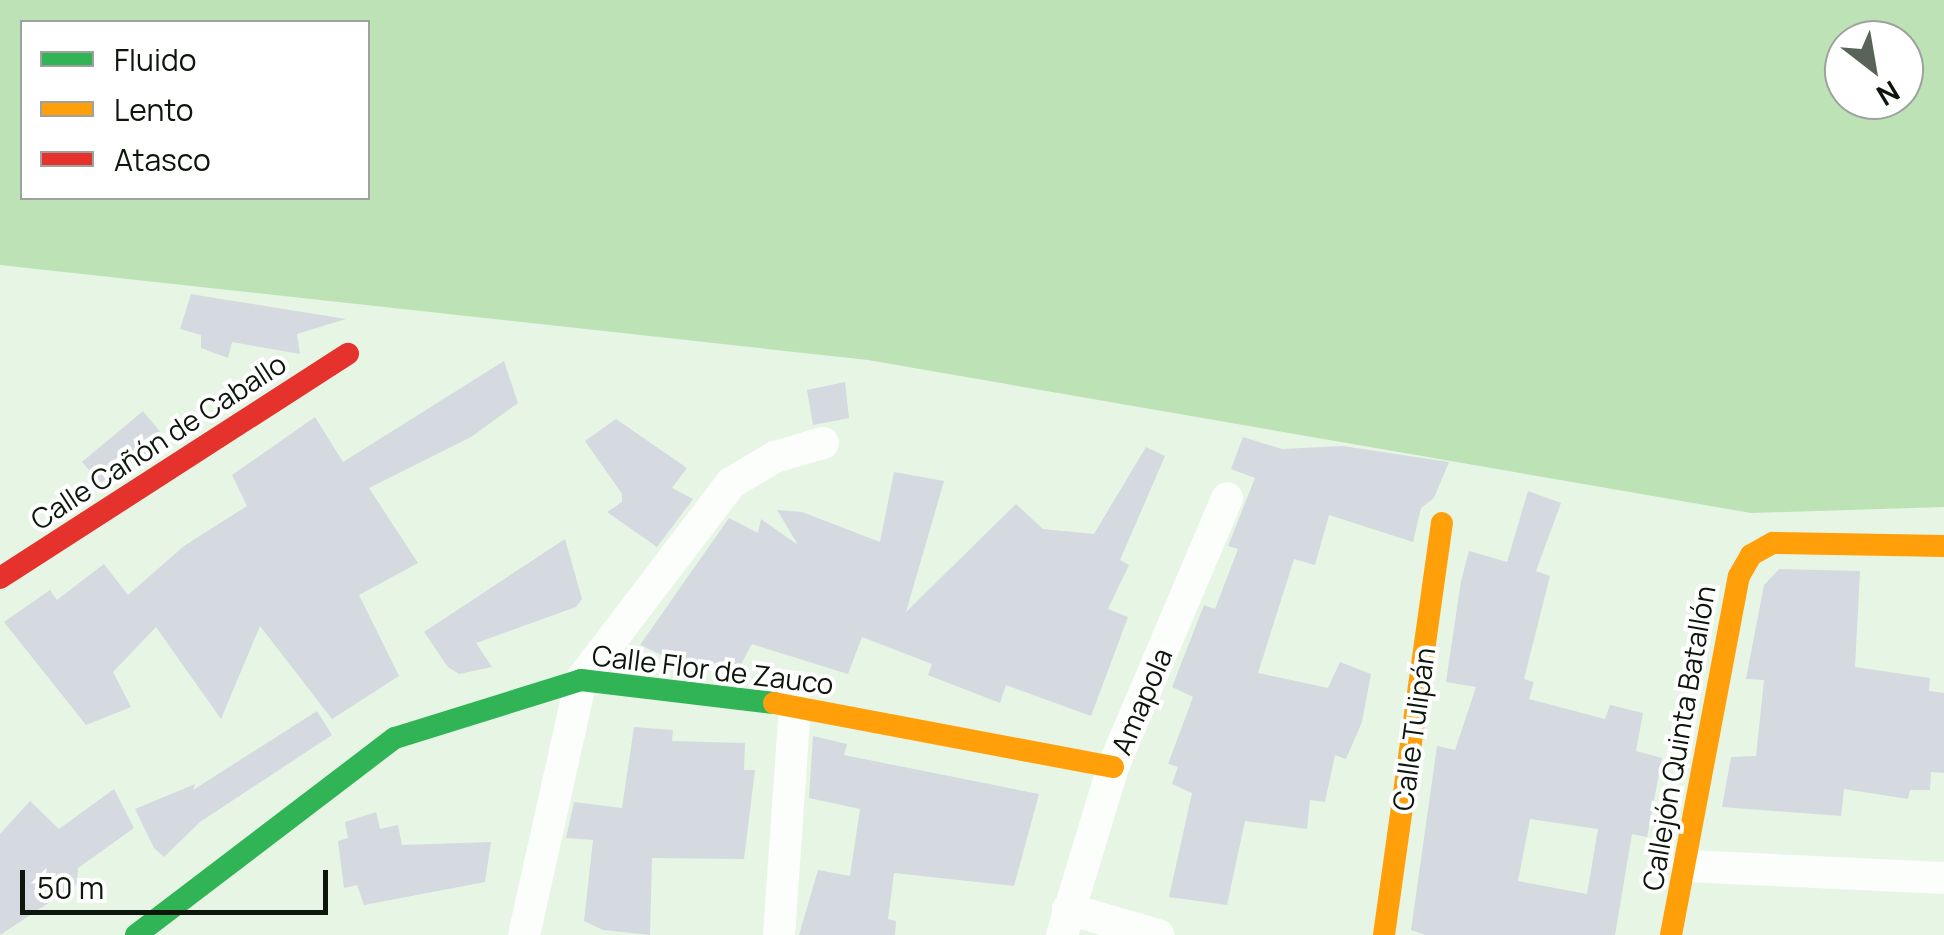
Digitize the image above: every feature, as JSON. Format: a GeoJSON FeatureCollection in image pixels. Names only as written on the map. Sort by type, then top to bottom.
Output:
{"type":"FeatureCollection","features":[{"type":"Feature","properties":{"kind":"street","name":"Calle Cañón de Caballo"},"geometry":{"type":"LineString","coordinates":[[0,578],[348,354]]}},
{"type":"Feature","properties":{"kind":"street"},"geometry":{"type":"LineString","coordinates":[[524,935],[581,680],[731,484],[776,457],[823,443]]}},
{"type":"Feature","properties":{"kind":"street","name":"Amapola"},"geometry":{"type":"LineString","coordinates":[[1065,922],[1113,767],[1227,498]]}},
{"type":"Feature","properties":{"kind":"street","name":"Calle Tulipán"},"geometry":{"type":"LineString","coordinates":[[1384,935],[1442,522]]}},
{"type":"Feature","properties":{"kind":"street","name":"Callejón Quinta Batallón"},"geometry":{"type":"LineString","coordinates":[[1671,935],[1687,866],[1738,576],[1751,555],[1773,543],[1944,546]]}},
{"type":"Feature","properties":{"kind":"street","name":"Calle Flor de Zauco"},"geometry":{"type":"LineString","coordinates":[[136,935],[395,738],[581,680],[795,705],[1113,767]]}},
{"type":"Feature","properties":{"kind":"street"},"geometry":{"type":"LineString","coordinates":[[779,935],[795,705]]}},
{"type":"Feature","properties":{"kind":"street"},"geometry":{"type":"LineString","coordinates":[[1687,866],[1944,878]]}},
{"type":"Feature","properties":{"kind":"street"},"geometry":{"type":"LineString","coordinates":[[1065,922],[1158,935]]}},
{"type":"Feature","properties":{"kind":"green space"},"geometry":{"type":"Polygon","coordinates":[[[0,0],[1944,0],[1944,507],[1751,513],[868,360],[0,265],[0,0]]]}},
{"type":"Feature","properties":{"kind":"building"},"geometry":{"type":"Polygon","coordinates":[[[191,294],[346,319],[297,334],[300,354],[232,342],[228,358],[201,348],[201,335],[180,329],[191,294]]]}},
{"type":"Feature","properties":{"kind":"building"},"geometry":{"type":"Polygon","coordinates":[[[504,361],[518,403],[471,437],[369,488],[418,563],[359,595],[399,676],[332,719],[260,626],[221,719],[156,627],[113,672],[131,707],[86,725],[4,622],[50,590],[57,600],[104,564],[128,595],[184,546],[247,506],[232,475],[315,417],[343,462],[504,361]]]}},
{"type":"Feature","properties":{"kind":"building"},"geometry":{"type":"Polygon","coordinates":[[[845,382],[849,418],[813,425],[807,390],[845,382]]]}},
{"type":"Feature","properties":{"kind":"building"},"geometry":{"type":"Polygon","coordinates":[[[143,411],[167,440],[100,483],[82,462],[143,411]]]}},
{"type":"Feature","properties":{"kind":"building"},"geometry":{"type":"Polygon","coordinates":[[[616,419],[687,468],[672,488],[693,499],[657,547],[607,512],[622,502],[622,494],[585,441],[616,419]]]}},
{"type":"Feature","properties":{"kind":"building"},"geometry":{"type":"Polygon","coordinates":[[[1243,437],[1282,449],[1343,446],[1449,462],[1434,498],[1421,508],[1413,542],[1329,515],[1315,565],[1294,559],[1258,673],[1328,688],[1340,662],[1371,674],[1362,722],[1346,759],[1335,755],[1325,802],[1310,800],[1307,829],[1245,821],[1227,905],[1169,897],[1192,793],[1172,784],[1178,767],[1168,764],[1193,697],[1172,687],[1204,605],[1215,609],[1238,549],[1228,546],[1255,478],[1231,469],[1243,437]]]}},
{"type":"Feature","properties":{"kind":"building"},"geometry":{"type":"Polygon","coordinates":[[[1146,447],[1165,456],[1120,560],[1129,565],[1108,609],[1128,617],[1091,716],[1006,685],[1000,703],[928,675],[932,664],[862,637],[848,674],[752,644],[741,664],[677,662],[640,645],[729,518],[758,533],[761,519],[798,545],[777,510],[802,512],[880,542],[894,472],[944,481],[906,612],[1016,504],[1043,529],[1094,534],[1146,447]]]}},
{"type":"Feature","properties":{"kind":"building"},"geometry":{"type":"Polygon","coordinates":[[[1528,491],[1561,503],[1536,571],[1550,576],[1524,679],[1534,682],[1529,699],[1605,719],[1610,705],[1643,713],[1636,751],[1662,758],[1647,837],[1632,834],[1615,935],[1425,935],[1411,930],[1437,746],[1455,750],[1476,687],[1446,682],[1461,581],[1469,551],[1507,562],[1528,491]],[[1530,819],[1518,881],[1587,894],[1598,829],[1530,819]]]}},
{"type":"Feature","properties":{"kind":"building"},"geometry":{"type":"Polygon","coordinates":[[[565,539],[582,599],[576,607],[476,643],[492,667],[459,674],[448,667],[424,632],[565,539]]]}},
{"type":"Feature","properties":{"kind":"building"},"geometry":{"type":"Polygon","coordinates":[[[1779,569],[1860,571],[1855,667],[1930,678],[1929,691],[1944,693],[1944,773],[1931,772],[1930,790],[1910,790],[1908,799],[1844,789],[1841,816],[1722,807],[1731,757],[1756,756],[1764,680],[1746,679],[1764,585],[1779,569]]]}},
{"type":"Feature","properties":{"kind":"building"},"geometry":{"type":"Polygon","coordinates":[[[317,711],[332,735],[200,822],[164,857],[154,848],[135,809],[195,784],[193,790],[317,711]]]}},
{"type":"Feature","properties":{"kind":"building"},"geometry":{"type":"Polygon","coordinates":[[[634,727],[673,730],[672,741],[745,743],[744,770],[755,770],[744,859],[652,858],[650,935],[603,930],[584,921],[593,840],[566,838],[574,802],[622,808],[634,727]]]}},
{"type":"Feature","properties":{"kind":"building"},"geometry":{"type":"Polygon","coordinates":[[[813,736],[847,744],[844,755],[1039,794],[1014,886],[894,873],[888,919],[896,921],[895,935],[799,935],[818,870],[850,876],[860,809],[809,798],[813,736]]]}},
{"type":"Feature","properties":{"kind":"building"},"geometry":{"type":"Polygon","coordinates":[[[114,789],[134,828],[78,868],[77,884],[0,935],[0,834],[30,801],[59,829],[114,789]]]}},
{"type":"Feature","properties":{"kind":"building"},"geometry":{"type":"Polygon","coordinates":[[[376,812],[380,829],[398,825],[402,845],[491,842],[485,882],[364,905],[357,885],[344,888],[338,841],[348,838],[345,822],[376,812]]]}},
{"type":"Feature","properties":{"kind":"traffic: fast"},"geometry":{"type":"LineString","coordinates":[[136,935],[395,738],[581,680],[774,703]]}},
{"type":"Feature","properties":{"kind":"traffic: slow"},"geometry":{"type":"LineString","coordinates":[[1384,935],[1442,523]]}},
{"type":"Feature","properties":{"kind":"traffic: slow"},"geometry":{"type":"LineString","coordinates":[[1671,935],[1739,576],[1751,555],[1773,543],[1944,546]]}},
{"type":"Feature","properties":{"kind":"traffic: slow"},"geometry":{"type":"LineString","coordinates":[[774,703],[1113,767]]}},
{"type":"Feature","properties":{"kind":"traffic: jam"},"geometry":{"type":"LineString","coordinates":[[0,578],[348,354]]}}]}
